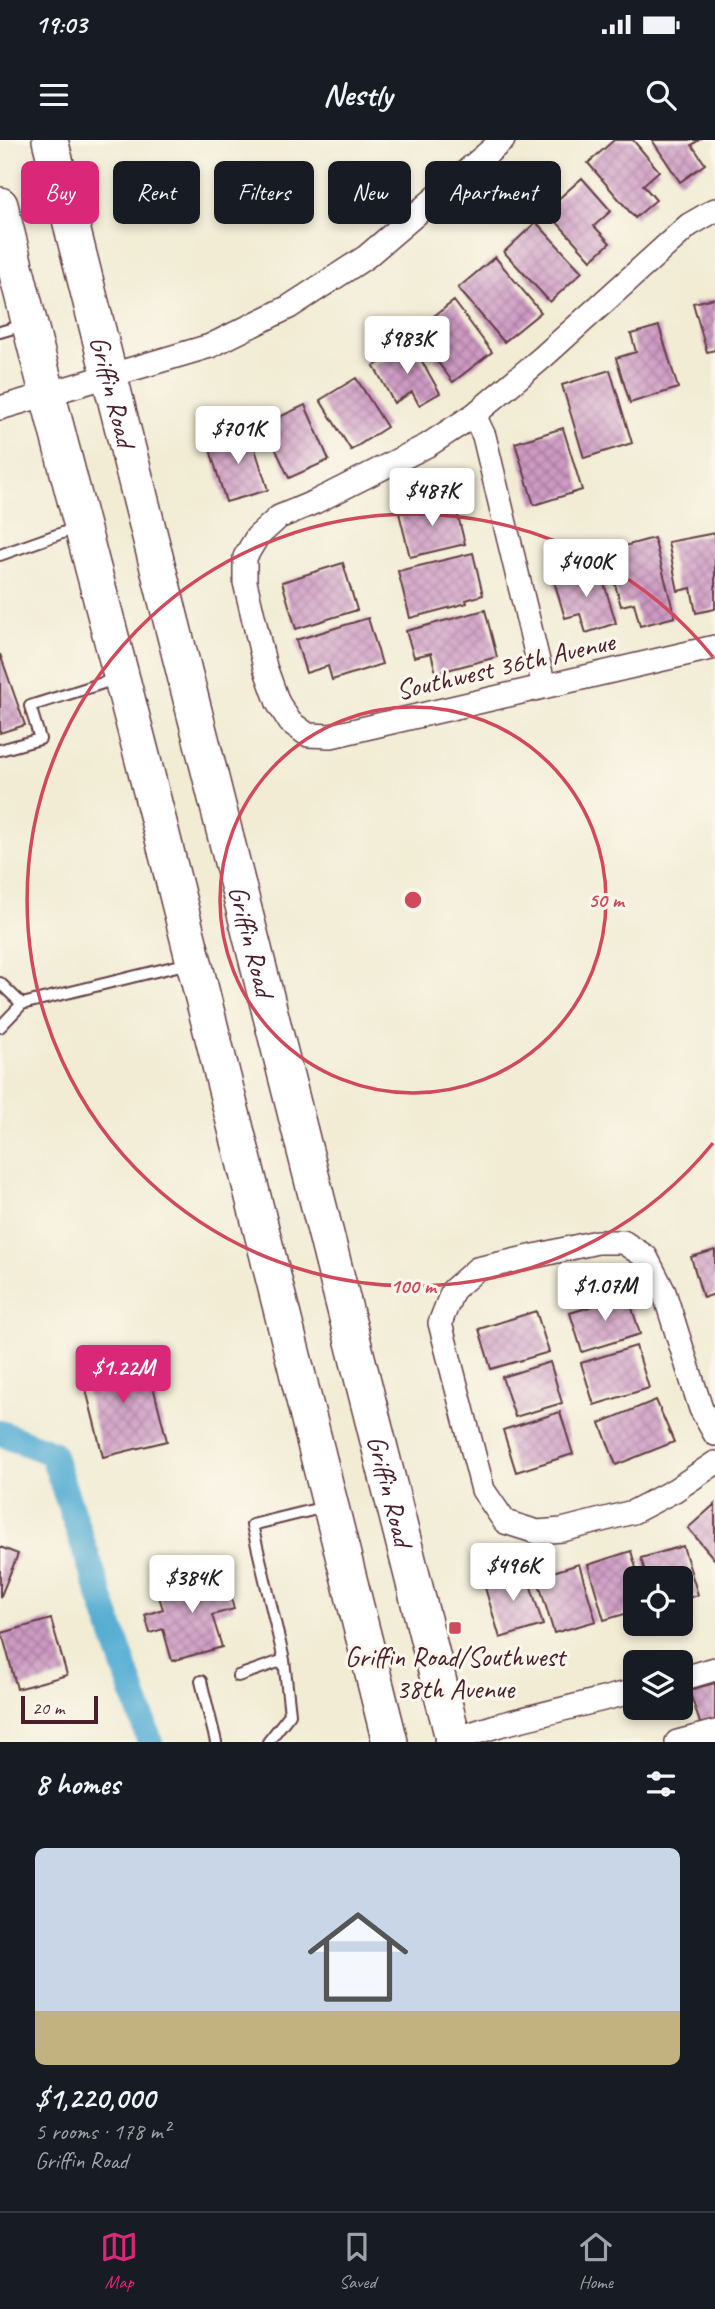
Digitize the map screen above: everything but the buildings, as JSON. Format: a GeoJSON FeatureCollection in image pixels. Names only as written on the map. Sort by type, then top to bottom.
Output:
{"type":"FeatureCollection","features":[{"type":"Feature","properties":{"kind":"main road","name":"Griffin Road"},"geometry":{"type":"LineString","coordinates":[[50,140],[451,1741]]}},
{"type":"Feature","properties":{"kind":"main road"},"geometry":{"type":"LineString","coordinates":[[0,205],[15,328],[46,394],[195,961],[390,1742]]}},
{"type":"Feature","properties":{"kind":"street"},"geometry":{"type":"LineString","coordinates":[[0,408],[210,346],[289,307],[366,257],[503,140]]}},
{"type":"Feature","properties":{"kind":"street"},"geometry":{"type":"LineString","coordinates":[[544,686],[484,436],[474,415],[543,357],[689,225],[715,210]]}},
{"type":"Feature","properties":{"kind":"street","name":"Southwest 36th Avenue"},"geometry":{"type":"LineString","coordinates":[[474,415],[428,445],[315,502],[279,517],[257,537],[245,557],[245,582],[265,667],[278,703],[290,722],[308,735],[331,736],[715,647]]}},
{"type":"Feature","properties":{"kind":"street"},"geometry":{"type":"LineString","coordinates":[[715,1434],[701,1409],[664,1292],[646,1258],[623,1242],[597,1242],[477,1269],[453,1290],[440,1322],[483,1490],[505,1522],[537,1532],[562,1530],[633,1513],[675,1490],[715,1463]]}},
{"type":"Feature","properties":{"kind":"street"},"geometry":{"type":"LineString","coordinates":[[693,1675],[715,1669]]}},
{"type":"Feature","properties":{"kind":"street"},"geometry":{"type":"LineString","coordinates":[[451,1741],[509,1722],[623,1694]]}},
{"type":"Feature","properties":{"kind":"street"},"geometry":{"type":"LineString","coordinates":[[677,1742],[715,1732]]}},
{"type":"Feature","properties":{"kind":"lane"},"geometry":{"type":"LineString","coordinates":[[0,555],[81,527]]}},
{"type":"Feature","properties":{"kind":"lane"},"geometry":{"type":"LineString","coordinates":[[0,750],[40,739],[30,706],[121,677]]}},
{"type":"Feature","properties":{"kind":"lane"},"geometry":{"type":"LineString","coordinates":[[0,1027],[22,1004],[195,961]]}},
{"type":"Feature","properties":{"kind":"lane"},"geometry":{"type":"LineString","coordinates":[[0,983],[22,1004]]}},
{"type":"Feature","properties":{"kind":"lane"},"geometry":{"type":"LineString","coordinates":[[268,1742],[290,1714],[284,1660],[252,1525],[331,1506]]}},
{"type":"Feature","properties":{"kind":"lane"},"geometry":{"type":"LineString","coordinates":[[238,1676],[284,1660]]}},
{"type":"Feature","properties":{"kind":"lane"},"geometry":{"type":"LineString","coordinates":[[201,1681],[216,1742]]}},
{"type":"Feature","properties":{"kind":"waterway"},"geometry":{"type":"LineString","coordinates":[[0,1433],[52,1453],[150,1742]]}},
{"type":"Feature","properties":{"kind":"place","name":"Griffin Road/Southwest 38th Avenue"},"geometry":{"type":"Point","coordinates":[455,1628]}}]}
